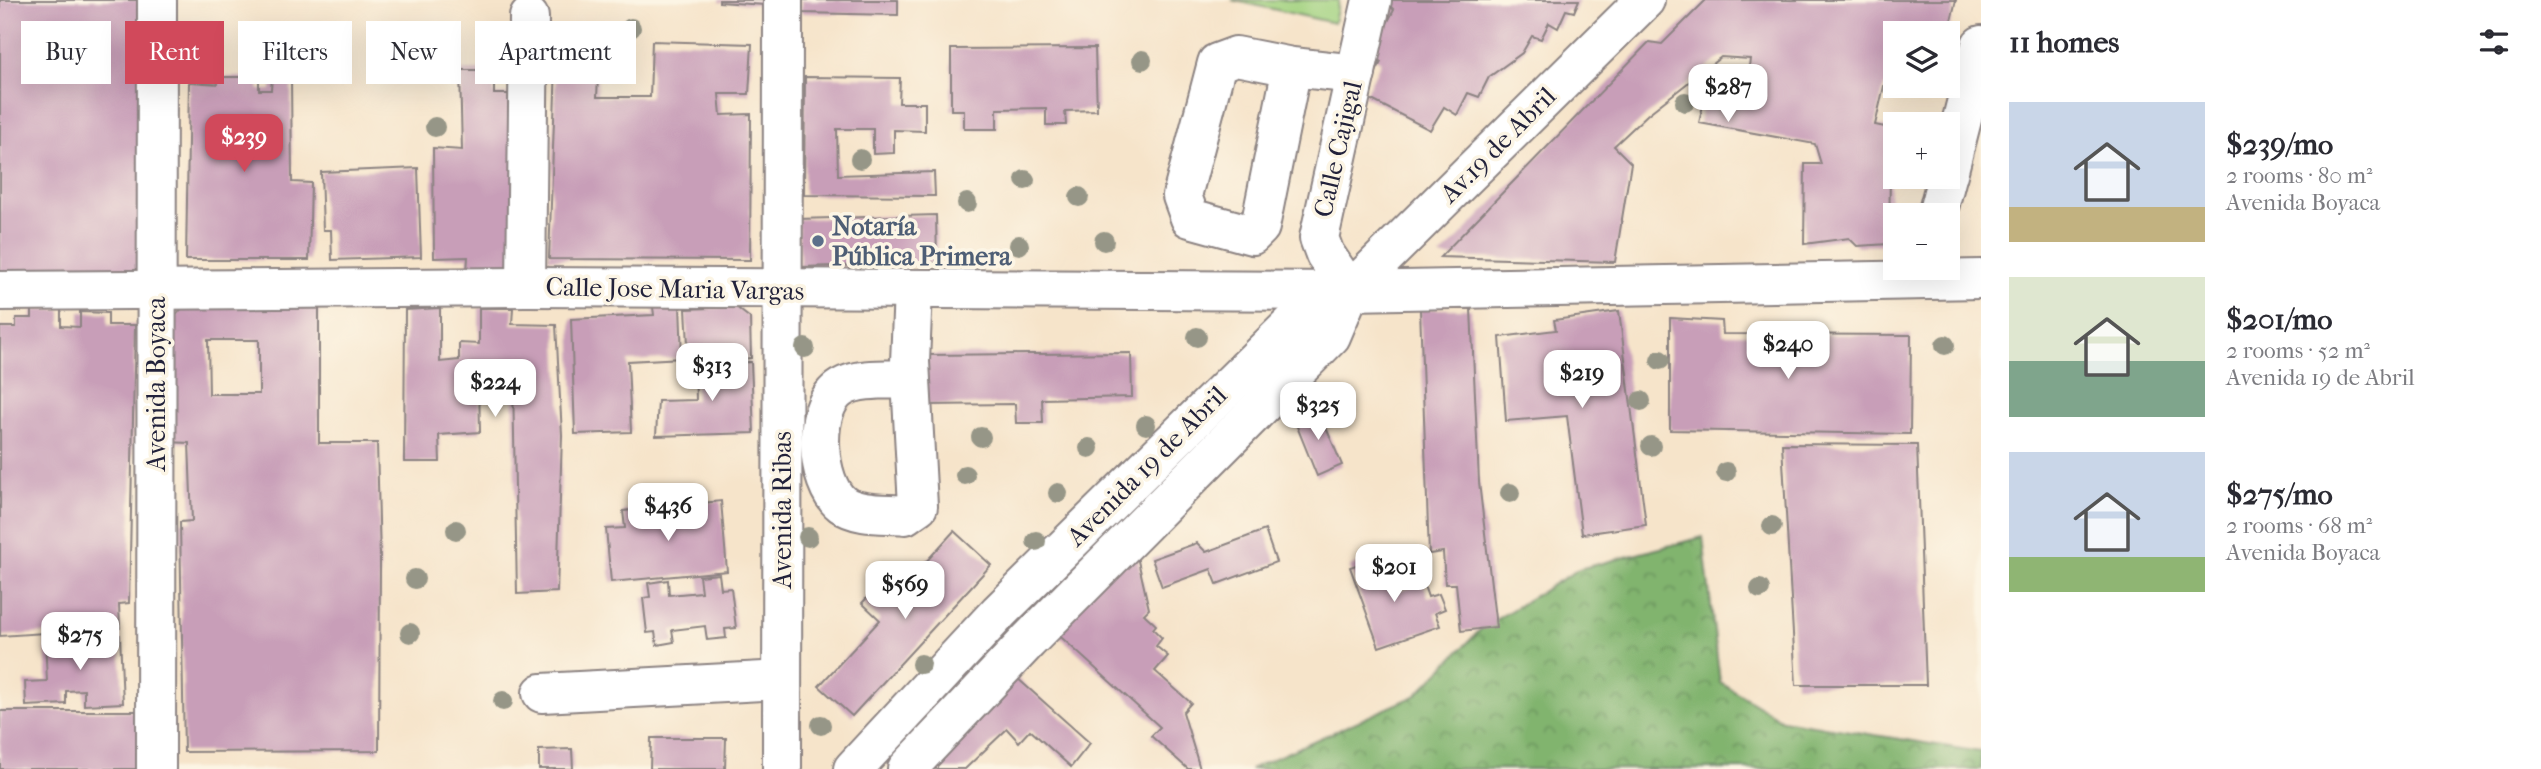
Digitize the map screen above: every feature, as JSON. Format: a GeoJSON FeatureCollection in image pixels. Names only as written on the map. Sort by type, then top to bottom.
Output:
{"type":"FeatureCollection","features":[{"type":"Feature","properties":{"kind":"street","name":"Avenida Boyaca"},"geometry":{"type":"LineString","coordinates":[[156,769],[157,0]]}},
{"type":"Feature","properties":{"kind":"street","name":"Avenida Ribas"},"geometry":{"type":"LineString","coordinates":[[782,769],[783,0]]}},
{"type":"Feature","properties":{"kind":"street","name":"Calle Cajigal"},"geometry":{"type":"LineString","coordinates":[[1350,291],[1325,254],[1319,238],[1372,0]]}},
{"type":"Feature","properties":{"kind":"street","name":"Av.19 de Abril"},"geometry":{"type":"LineString","coordinates":[[1350,291],[1645,0]]}},
{"type":"Feature","properties":{"kind":"street"},"geometry":{"type":"LineString","coordinates":[[527,287],[529,17]]}},
{"type":"Feature","properties":{"kind":"street"},"geometry":{"type":"LineString","coordinates":[[1960,128],[1980,53]]}},
{"type":"Feature","properties":{"kind":"street"},"geometry":{"type":"LineString","coordinates":[[1292,67],[1356,74]]}},
{"type":"Feature","properties":{"kind":"street","name":"Calle Jose Maria Vargas"},"geometry":{"type":"LineString","coordinates":[[0,291],[527,287],[1350,291],[1883,276]]}},
{"type":"Feature","properties":{"kind":"street","name":"Calle Jose Maria Vargas"},"geometry":{"type":"LineString","coordinates":[[1960,278],[1981,279]]}},
{"type":"Feature","properties":{"kind":"street"},"geometry":{"type":"LineString","coordinates":[[910,379],[913,290]]}},
{"type":"Feature","properties":{"kind":"street","name":"Avenida 19 de Abril"},"geometry":{"type":"LineString","coordinates":[[853,769],[999,612],[1303,313],[1350,291]]}},
{"type":"Feature","properties":{"kind":"street","name":"Avenida 19 de Abril"},"geometry":{"type":"LineString","coordinates":[[907,769],[1028,641],[1331,336],[1350,291]]}},
{"type":"Feature","properties":{"kind":"street"},"geometry":{"type":"LineString","coordinates":[[542,693],[782,680]]}},
{"type":"Feature","properties":{"kind":"green space"},"geometry":{"type":"Polygon","coordinates":[[[1232,0],[1339,0],[1334,23],[1232,0]]]}},
{"type":"Feature","properties":{"kind":"green space"},"geometry":{"type":"Polygon","coordinates":[[[1703,537],[1720,682],[1782,720],[1981,752],[1981,769],[1250,769],[1415,696],[1482,628],[1579,569],[1703,537]]]}},
{"type":"Feature","properties":{"kind":"building"},"geometry":{"type":"Polygon","coordinates":[[[0,0],[145,0],[145,21],[125,21],[125,84],[144,84],[143,284],[0,282],[0,0]]]}},
{"type":"Feature","properties":{"kind":"building"},"geometry":{"type":"Polygon","coordinates":[[[765,0],[765,5],[719,2],[765,0]]]}},
{"type":"Feature","properties":{"kind":"building"},"geometry":{"type":"Polygon","coordinates":[[[801,0],[898,0],[898,15],[801,13],[801,0]]]}},
{"type":"Feature","properties":{"kind":"building"},"geometry":{"type":"Polygon","coordinates":[[[1384,0],[1579,0],[1574,12],[1566,10],[1558,28],[1549,23],[1541,39],[1532,36],[1522,53],[1489,77],[1479,97],[1468,93],[1457,115],[1444,107],[1430,130],[1364,96],[1381,62],[1371,54],[1394,10],[1384,0]]]}},
{"type":"Feature","properties":{"kind":"building"},"geometry":{"type":"Polygon","coordinates":[[[1706,0],[1956,0],[1951,21],[1883,21],[1883,90],[1875,125],[1883,127],[1883,189],[1890,189],[1890,203],[1883,203],[1883,244],[1857,246],[1849,238],[1804,244],[1805,164],[1821,164],[1815,144],[1699,123],[1706,92],[1745,100],[1750,59],[1721,57],[1648,114],[1614,146],[1631,163],[1615,262],[1440,257],[1649,42],[1662,44],[1706,0]]]}},
{"type":"Feature","properties":{"kind":"building"},"geometry":{"type":"Polygon","coordinates":[[[652,41],[752,44],[749,94],[719,94],[721,115],[751,114],[750,260],[549,259],[555,84],[598,84],[597,97],[650,97],[652,41]]]}},
{"type":"Feature","properties":{"kind":"building"},"geometry":{"type":"Polygon","coordinates":[[[1095,48],[1097,110],[1065,111],[1066,125],[1046,125],[1046,108],[997,109],[997,129],[964,129],[964,110],[951,110],[951,49],[1095,48]]]}},
{"type":"Feature","properties":{"kind":"building"},"geometry":{"type":"Polygon","coordinates":[[[461,70],[475,70],[475,84],[494,84],[494,94],[516,94],[520,270],[467,272],[468,257],[434,258],[433,148],[462,150],[461,70]]]}},
{"type":"Feature","properties":{"kind":"building"},"geometry":{"type":"Polygon","coordinates":[[[224,77],[238,77],[238,84],[259,84],[259,90],[271,90],[271,84],[291,84],[292,182],[311,183],[309,260],[186,260],[189,84],[224,84],[224,77]]]}},
{"type":"Feature","properties":{"kind":"building"},"geometry":{"type":"Polygon","coordinates":[[[805,77],[900,78],[899,103],[925,103],[925,131],[894,130],[894,153],[873,154],[873,129],[837,129],[838,175],[934,172],[935,196],[804,195],[805,77]]]}},
{"type":"Feature","properties":{"kind":"building"},"geometry":{"type":"Polygon","coordinates":[[[418,168],[421,257],[332,260],[331,230],[323,230],[321,172],[418,168]]]}},
{"type":"Feature","properties":{"kind":"building"},"geometry":{"type":"Polygon","coordinates":[[[936,215],[937,263],[800,267],[798,219],[936,215]]]}},
{"type":"Feature","properties":{"kind":"building"},"geometry":{"type":"Polygon","coordinates":[[[319,306],[319,443],[377,443],[380,560],[379,751],[184,752],[180,522],[192,521],[189,443],[168,442],[165,328],[183,307],[319,306]],[[208,340],[209,394],[259,394],[259,340],[208,340]]]}},
{"type":"Feature","properties":{"kind":"building"},"geometry":{"type":"Polygon","coordinates":[[[680,306],[682,358],[628,361],[631,432],[575,434],[571,319],[654,315],[653,307],[680,306]]]}},
{"type":"Feature","properties":{"kind":"building"},"geometry":{"type":"Polygon","coordinates":[[[736,307],[750,318],[751,358],[689,362],[686,309],[736,307]]]}},
{"type":"Feature","properties":{"kind":"building"},"geometry":{"type":"Polygon","coordinates":[[[440,308],[440,362],[459,360],[459,343],[479,344],[479,308],[513,308],[512,324],[556,325],[562,435],[557,592],[517,594],[513,381],[479,382],[480,432],[439,435],[440,462],[404,462],[405,310],[440,308]]]}},
{"type":"Feature","properties":{"kind":"building"},"geometry":{"type":"Polygon","coordinates":[[[1420,309],[1471,309],[1479,482],[1496,627],[1461,631],[1456,584],[1445,584],[1443,552],[1429,554],[1420,309]]]}},
{"type":"Feature","properties":{"kind":"building"},"geometry":{"type":"Polygon","coordinates":[[[32,310],[61,310],[61,326],[80,327],[80,312],[108,313],[108,325],[135,325],[129,603],[119,604],[120,628],[0,636],[0,327],[16,327],[16,318],[32,318],[32,310]]]}},
{"type":"Feature","properties":{"kind":"building"},"geometry":{"type":"Polygon","coordinates":[[[1619,311],[1646,525],[1582,534],[1567,416],[1506,421],[1500,337],[1556,330],[1554,320],[1619,311]]]}},
{"type":"Feature","properties":{"kind":"building"},"geometry":{"type":"Polygon","coordinates":[[[1670,318],[1722,321],[1723,334],[1911,335],[1910,434],[1670,430],[1670,318]]]}},
{"type":"Feature","properties":{"kind":"building"},"geometry":{"type":"Polygon","coordinates":[[[1131,353],[1132,397],[1042,399],[1043,423],[1016,423],[1015,404],[926,405],[926,355],[1131,353]]]}},
{"type":"Feature","properties":{"kind":"building"},"geometry":{"type":"Polygon","coordinates":[[[751,362],[754,433],[656,436],[658,401],[696,400],[695,363],[751,362]]]}},
{"type":"Feature","properties":{"kind":"building"},"geometry":{"type":"Polygon","coordinates":[[[1318,409],[1342,465],[1317,476],[1294,419],[1318,409]]]}},
{"type":"Feature","properties":{"kind":"building"},"geometry":{"type":"Polygon","coordinates":[[[1782,444],[1917,445],[1926,685],[1796,685],[1782,444]]]}},
{"type":"Feature","properties":{"kind":"building"},"geometry":{"type":"Polygon","coordinates":[[[721,501],[727,571],[611,582],[606,529],[625,528],[623,511],[721,501]]]}},
{"type":"Feature","properties":{"kind":"building"},"geometry":{"type":"Polygon","coordinates":[[[1265,530],[1276,562],[1217,584],[1211,569],[1162,587],[1152,559],[1197,543],[1206,552],[1265,530]]]}},
{"type":"Feature","properties":{"kind":"building"},"geometry":{"type":"Polygon","coordinates":[[[954,531],[991,565],[852,716],[819,686],[880,620],[862,603],[880,584],[894,597],[954,531]]]}},
{"type":"Feature","properties":{"kind":"building"},"geometry":{"type":"Polygon","coordinates":[[[1134,543],[1149,609],[1144,614],[1156,625],[1153,629],[1162,638],[1156,646],[1168,656],[1155,671],[1191,703],[1183,712],[1200,769],[1188,769],[1151,736],[1160,727],[1052,629],[1134,543]]]}},
{"type":"Feature","properties":{"kind":"building"},"geometry":{"type":"Polygon","coordinates":[[[1382,556],[1394,593],[1423,583],[1428,597],[1439,594],[1445,609],[1435,613],[1440,626],[1379,647],[1350,567],[1382,556]]]}},
{"type":"Feature","properties":{"kind":"building"},"geometry":{"type":"Polygon","coordinates":[[[719,574],[721,589],[731,588],[736,628],[725,629],[726,638],[707,640],[705,626],[672,630],[674,642],[657,645],[655,632],[647,633],[643,598],[650,597],[648,583],[668,580],[669,595],[701,592],[699,576],[719,574]]]}},
{"type":"Feature","properties":{"kind":"building"},"geometry":{"type":"Polygon","coordinates":[[[120,635],[123,703],[84,705],[84,690],[66,691],[66,704],[26,706],[25,682],[47,681],[45,639],[120,635]]]}},
{"type":"Feature","properties":{"kind":"building"},"geometry":{"type":"Polygon","coordinates":[[[1007,669],[1090,743],[1071,767],[1030,730],[1019,742],[1007,729],[965,769],[917,769],[1007,669]]]}},
{"type":"Feature","properties":{"kind":"building"},"geometry":{"type":"Polygon","coordinates":[[[0,711],[145,711],[146,769],[0,769],[0,711]]]}},
{"type":"Feature","properties":{"kind":"building"},"geometry":{"type":"Polygon","coordinates":[[[651,738],[726,738],[725,769],[650,769],[651,738]]]}},
{"type":"Feature","properties":{"kind":"building"},"geometry":{"type":"Polygon","coordinates":[[[572,749],[573,769],[539,769],[539,750],[572,749]]]}},
{"type":"Feature","properties":{"kind":"place","name":"Notaría Pública Primera"},"geometry":{"type":"Point","coordinates":[818,241]}}]}
